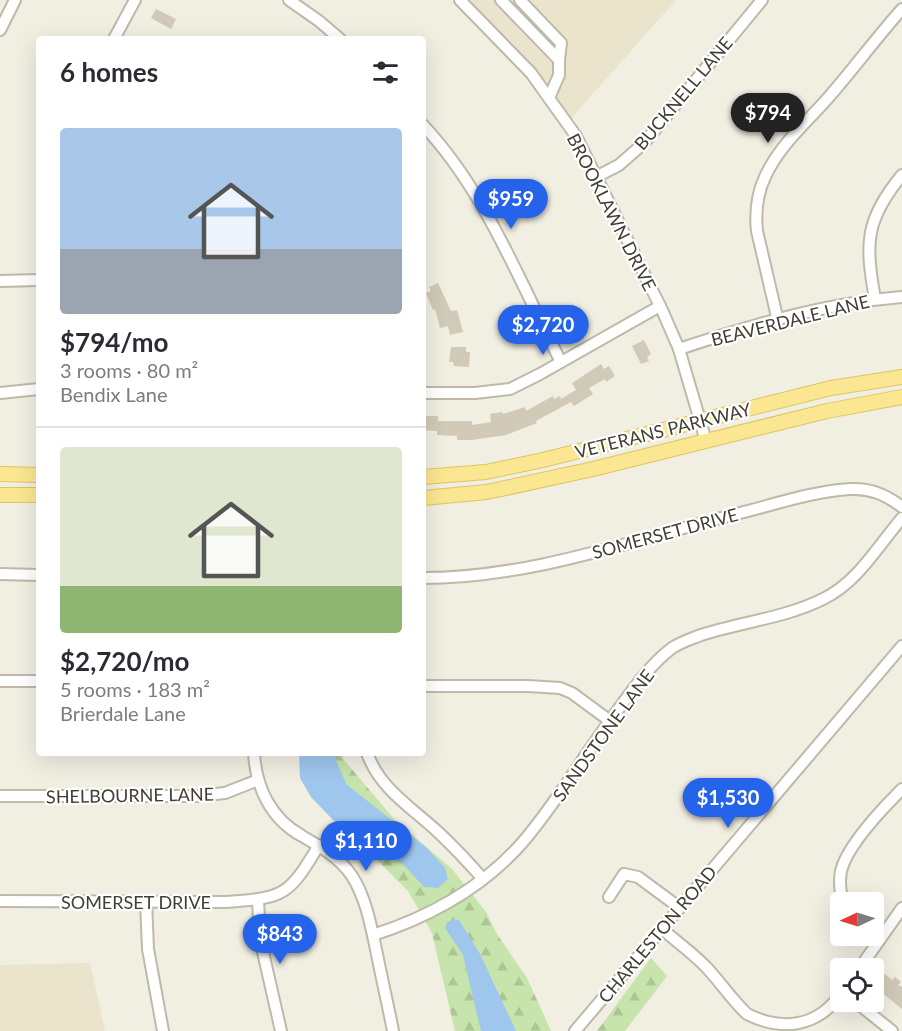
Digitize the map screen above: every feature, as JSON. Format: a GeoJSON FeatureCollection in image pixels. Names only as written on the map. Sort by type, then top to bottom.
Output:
{"type":"FeatureCollection","features":[{"type":"Feature","properties":{"kind":"main road","name":"VETERANS PARKWAY"},"geometry":{"type":"LineString","coordinates":[[426,477],[458,475],[514,466],[831,388],[902,377]]}},
{"type":"Feature","properties":{"kind":"main road","name":"VETERANS PARKWAY"},"geometry":{"type":"LineString","coordinates":[[426,498],[487,492],[593,470],[827,411],[902,397]]}},
{"type":"Feature","properties":{"kind":"main road"},"geometry":{"type":"LineString","coordinates":[[0,474],[36,475]]}},
{"type":"Feature","properties":{"kind":"main road"},"geometry":{"type":"LineString","coordinates":[[0,495],[36,495]]}},
{"type":"Feature","properties":{"kind":"street"},"geometry":{"type":"LineString","coordinates":[[0,30],[15,0]]}},
{"type":"Feature","properties":{"kind":"street"},"geometry":{"type":"LineString","coordinates":[[119,36],[135,0]]}},
{"type":"Feature","properties":{"kind":"street"},"geometry":{"type":"LineString","coordinates":[[289,0],[336,36]]}},
{"type":"Feature","properties":{"kind":"street","name":"BROOKLAWN DRIVE"},"geometry":{"type":"LineString","coordinates":[[460,0],[518,59],[576,136],[679,349],[706,441]]}},
{"type":"Feature","properties":{"kind":"street"},"geometry":{"type":"LineString","coordinates":[[501,0],[559,60]]}},
{"type":"Feature","properties":{"kind":"street"},"geometry":{"type":"LineString","coordinates":[[520,0],[561,43],[559,75],[549,98]]}},
{"type":"Feature","properties":{"kind":"street","name":"BUCKNELL LANE"},"geometry":{"type":"LineString","coordinates":[[596,177],[619,165],[644,143],[762,0]]}},
{"type":"Feature","properties":{"kind":"street"},"geometry":{"type":"LineString","coordinates":[[778,321],[757,231],[755,216],[759,189],[765,175],[781,151],[902,9]]}},
{"type":"Feature","properties":{"kind":"street"},"geometry":{"type":"LineString","coordinates":[[426,129],[464,175],[483,206],[561,362]]}},
{"type":"Feature","properties":{"kind":"street"},"geometry":{"type":"LineString","coordinates":[[875,299],[869,238],[871,227],[883,200],[902,175]]}},
{"type":"Feature","properties":{"kind":"street"},"geometry":{"type":"LineString","coordinates":[[0,281],[36,280]]}},
{"type":"Feature","properties":{"kind":"street","name":"BEAVERDALE LANE"},"geometry":{"type":"LineString","coordinates":[[679,349],[778,321],[875,299],[902,297]]}},
{"type":"Feature","properties":{"kind":"street"},"geometry":{"type":"LineString","coordinates":[[426,393],[475,393],[510,388],[660,306]]}},
{"type":"Feature","properties":{"kind":"street"},"geometry":{"type":"LineString","coordinates":[[0,393],[36,389]]}},
{"type":"Feature","properties":{"kind":"street","name":"SOMERSET DRIVE"},"geometry":{"type":"LineString","coordinates":[[426,578],[476,575],[540,564],[800,497],[838,490],[866,489],[902,507]]}},
{"type":"Feature","properties":{"kind":"street","name":"SANDSTONE LANE"},"geometry":{"type":"LineString","coordinates":[[373,935],[415,919],[460,895],[508,858],[531,832],[610,721],[651,669],[673,647],[716,629],[764,618],[824,599],[848,583],[902,518]]}},
{"type":"Feature","properties":{"kind":"street"},"geometry":{"type":"LineString","coordinates":[[0,574],[36,575]]}},
{"type":"Feature","properties":{"kind":"street","name":"CHARLESTON ROAD"},"geometry":{"type":"LineString","coordinates":[[575,1031],[902,646]]}},
{"type":"Feature","properties":{"kind":"street"},"geometry":{"type":"LineString","coordinates":[[0,681],[36,681]]}},
{"type":"Feature","properties":{"kind":"street"},"geometry":{"type":"LineString","coordinates":[[426,686],[560,688],[572,693],[610,721]]}},
{"type":"Feature","properties":{"kind":"street"},"geometry":{"type":"LineString","coordinates":[[254,756],[258,780],[269,806],[288,827],[319,845],[340,862],[358,887],[365,902],[393,1031]]}},
{"type":"Feature","properties":{"kind":"street"},"geometry":{"type":"LineString","coordinates":[[368,756],[393,795],[446,839],[483,879]]}},
{"type":"Feature","properties":{"kind":"street","name":"SHELBOURNE LANE"},"geometry":{"type":"LineString","coordinates":[[0,796],[198,796],[225,793],[258,780]]}},
{"type":"Feature","properties":{"kind":"street"},"geometry":{"type":"LineString","coordinates":[[842,892],[841,870],[845,859],[902,789]]}},
{"type":"Feature","properties":{"kind":"street","name":"SOMERSET DRIVE"},"geometry":{"type":"LineString","coordinates":[[0,901],[227,902],[258,900],[275,896],[294,883],[319,845]]}},
{"type":"Feature","properties":{"kind":"street"},"geometry":{"type":"LineString","coordinates":[[609,897],[624,874],[638,877],[680,908]]}},
{"type":"Feature","properties":{"kind":"street"},"geometry":{"type":"LineString","coordinates":[[258,900],[260,939],[281,1031]]}},
{"type":"Feature","properties":{"kind":"street"},"geometry":{"type":"LineString","coordinates":[[146,901],[148,950],[163,1031]]}},
{"type":"Feature","properties":{"kind":"street"},"geometry":{"type":"LineString","coordinates":[[884,927],[902,908]]}},
{"type":"Feature","properties":{"kind":"street"},"geometry":{"type":"LineString","coordinates":[[662,929],[700,960],[747,1014],[767,1027],[782,1030],[800,1029],[820,1018],[830,1006]]}},
{"type":"Feature","properties":{"kind":"street"},"geometry":{"type":"LineString","coordinates":[[868,1012],[892,1031]]}},
{"type":"Feature","properties":{"kind":"shaded area"},"geometry":{"type":"Polygon","coordinates":[[[460,0],[676,0],[567,123],[543,89],[460,0]]]}},
{"type":"Feature","properties":{"kind":"shaded area"},"geometry":{"type":"Polygon","coordinates":[[[90,963],[105,1031],[0,1031],[0,965],[90,963]]]}},
{"type":"Feature","properties":{"kind":"green space"},"geometry":{"type":"Polygon","coordinates":[[[309,756],[342,756],[395,820],[452,869],[486,912],[497,934],[527,978],[551,1031],[455,1031],[432,933],[408,891],[360,843],[309,756]]]}},
{"type":"Feature","properties":{"kind":"green space"},"geometry":{"type":"Polygon","coordinates":[[[651,958],[667,976],[625,1031],[597,1031],[651,958]]]}},
{"type":"Feature","properties":{"kind":"water"},"geometry":{"type":"Polygon","coordinates":[[[299,756],[334,756],[346,784],[427,848],[445,868],[448,879],[438,888],[424,887],[405,866],[333,820],[311,797],[300,778],[299,756]]]}},
{"type":"Feature","properties":{"kind":"water"},"geometry":{"type":"Polygon","coordinates":[[[453,919],[459,920],[480,954],[516,1031],[481,1031],[463,955],[445,928],[447,923],[453,919]]]}},
{"type":"Feature","properties":{"kind":"building"},"geometry":{"type":"Polygon","coordinates":[[[156,9],[176,19],[171,29],[151,18],[156,9]]]}},
{"type":"Feature","properties":{"kind":"building"},"geometry":{"type":"Polygon","coordinates":[[[438,283],[451,311],[457,310],[463,332],[450,335],[448,326],[440,328],[435,309],[433,310],[426,293],[431,291],[429,287],[438,283]]]}},
{"type":"Feature","properties":{"kind":"building"},"geometry":{"type":"Polygon","coordinates":[[[644,340],[651,354],[647,357],[649,361],[641,364],[632,346],[644,340]]]}},
{"type":"Feature","properties":{"kind":"building"},"geometry":{"type":"Polygon","coordinates":[[[451,347],[466,347],[466,352],[470,352],[469,367],[454,366],[453,362],[449,362],[451,347]]]}},
{"type":"Feature","properties":{"kind":"building"},"geometry":{"type":"Polygon","coordinates":[[[601,364],[604,369],[609,366],[615,376],[589,388],[593,394],[574,406],[571,402],[536,421],[537,423],[506,435],[457,440],[457,436],[437,435],[437,431],[426,430],[426,416],[438,416],[438,421],[472,421],[472,425],[491,422],[490,414],[502,412],[503,414],[525,407],[526,411],[553,396],[554,399],[560,396],[561,399],[576,390],[572,383],[601,364]]]}},
{"type":"Feature","properties":{"kind":"building"},"geometry":{"type":"Polygon","coordinates":[[[884,975],[892,980],[895,977],[901,982],[898,985],[902,987],[902,1009],[884,994],[884,975]]]}}]}
